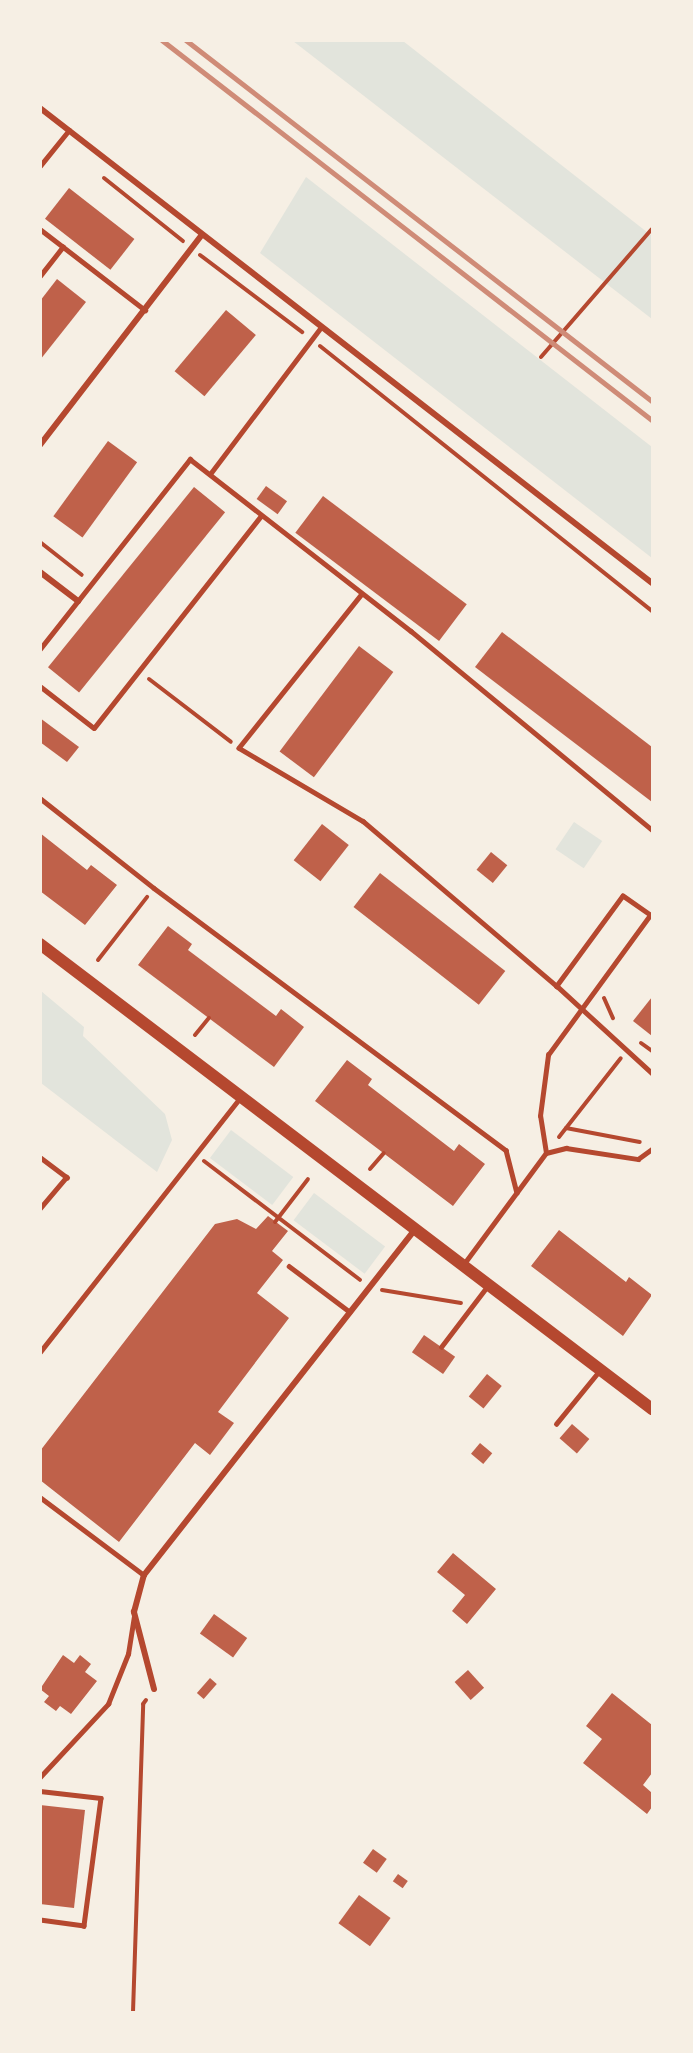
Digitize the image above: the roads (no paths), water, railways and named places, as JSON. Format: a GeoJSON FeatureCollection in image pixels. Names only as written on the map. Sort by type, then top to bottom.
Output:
{"type":"FeatureCollection","features":[{"type":"Feature","properties":{"kind":"main road"},"geometry":{"type":"LineString","coordinates":[[40,944],[652,1409]]}},
{"type":"Feature","properties":{"kind":"street"},"geometry":{"type":"LineString","coordinates":[[40,108],[652,583]]}},
{"type":"Feature","properties":{"kind":"street"},"geometry":{"type":"LineString","coordinates":[[40,446],[202,236]]}},
{"type":"Feature","properties":{"kind":"street"},"geometry":{"type":"LineString","coordinates":[[40,572],[78,602]]}},
{"type":"Feature","properties":{"kind":"street"},"geometry":{"type":"LineString","coordinates":[[154,1689],[134,1612],[144,1575],[415,1229]]}},
{"type":"Feature","properties":{"kind":"lane"},"geometry":{"type":"LineString","coordinates":[[40,166],[69,130]]}},
{"type":"Feature","properties":{"kind":"lane"},"geometry":{"type":"LineString","coordinates":[[40,229],[145,310]]}},
{"type":"Feature","properties":{"kind":"lane"},"geometry":{"type":"LineString","coordinates":[[40,276],[63,246]]}},
{"type":"Feature","properties":{"kind":"lane"},"geometry":{"type":"LineString","coordinates":[[210,474],[321,327]]}},
{"type":"Feature","properties":{"kind":"lane"},"geometry":{"type":"LineString","coordinates":[[40,649],[190,459],[362,594],[652,830]]}},
{"type":"Feature","properties":{"kind":"lane"},"geometry":{"type":"LineString","coordinates":[[40,687],[94,728],[261,516]]}},
{"type":"Feature","properties":{"kind":"lane"},"geometry":{"type":"LineString","coordinates":[[362,594],[239,748],[363,821],[557,986],[652,1073]]}},
{"type":"Feature","properties":{"kind":"lane"},"geometry":{"type":"LineString","coordinates":[[40,798],[154,888],[506,1150],[517,1193]]}},
{"type":"Feature","properties":{"kind":"lane"},"geometry":{"type":"LineString","coordinates":[[546,1153],[540,1116],[548,1055],[650,915],[623,896],[557,986]]}},
{"type":"Feature","properties":{"kind":"lane"},"geometry":{"type":"LineString","coordinates":[[40,1352],[241,1096]]}},
{"type":"Feature","properties":{"kind":"lane"},"geometry":{"type":"LineString","coordinates":[[463,1265],[546,1153],[566,1148],[638,1160],[652,1149]]}},
{"type":"Feature","properties":{"kind":"lane"},"geometry":{"type":"LineString","coordinates":[[40,1157],[67,1177],[40,1209]]}},
{"type":"Feature","properties":{"kind":"lane"},"geometry":{"type":"LineString","coordinates":[[289,1266],[350,1312]]}},
{"type":"Feature","properties":{"kind":"lane"},"geometry":{"type":"LineString","coordinates":[[441,1347],[489,1284]]}},
{"type":"Feature","properties":{"kind":"lane"},"geometry":{"type":"LineString","coordinates":[[556,1424],[601,1369]]}},
{"type":"Feature","properties":{"kind":"lane"},"geometry":{"type":"LineString","coordinates":[[40,1497],[144,1575]]}},
{"type":"Feature","properties":{"kind":"lane"},"geometry":{"type":"LineString","coordinates":[[40,1777],[108,1704],[128,1654],[134,1612]]}},
{"type":"Feature","properties":{"kind":"lane"},"geometry":{"type":"LineString","coordinates":[[40,1791],[101,1798],[84,1926],[40,1920]]}},
{"type":"Feature","properties":{"kind":"railway"},"geometry":{"type":"LineString","coordinates":[[162,40],[652,420]]}},
{"type":"Feature","properties":{"kind":"railway"},"geometry":{"type":"LineString","coordinates":[[186,40],[652,401]]}}]}
